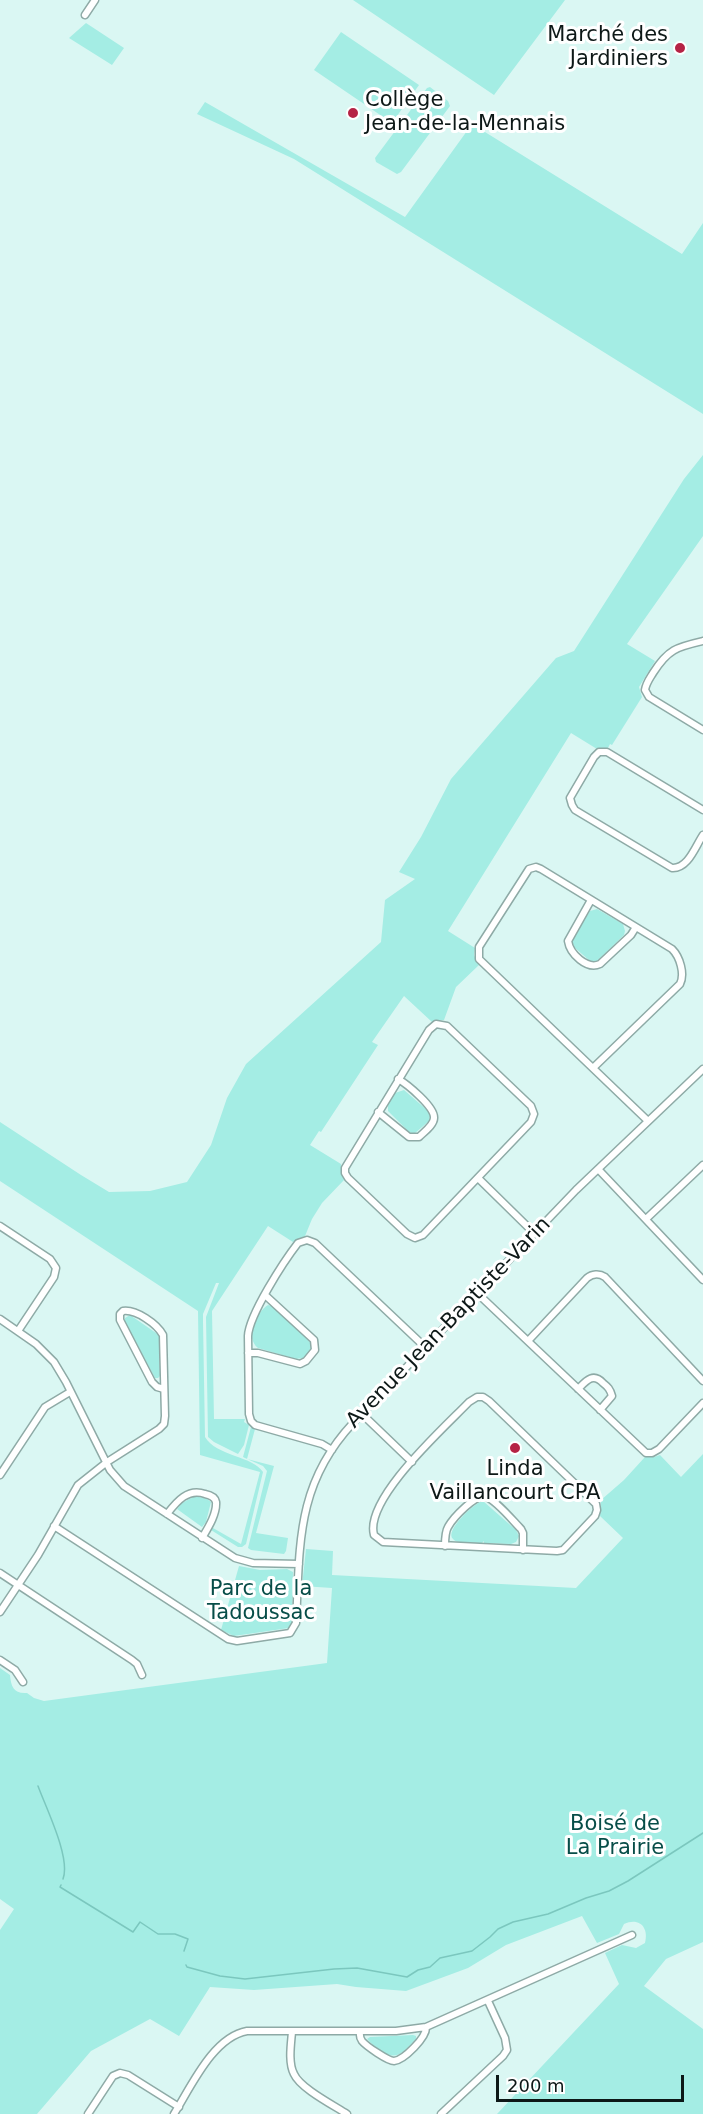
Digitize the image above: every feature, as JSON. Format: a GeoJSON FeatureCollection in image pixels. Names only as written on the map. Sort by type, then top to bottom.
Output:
{"type":"FeatureCollection","features":[{"type":"Feature","properties":{"kind":"street"},"geometry":{"type":"LineString","coordinates":[[85,15],[95,0]]}},
{"type":"Feature","properties":{"kind":"street"},"geometry":{"type":"LineString","coordinates":[[703,641],[678,647],[665,656],[646,684],[645,690],[647,695],[703,730]]}},
{"type":"Feature","properties":{"kind":"street"},"geometry":{"type":"LineString","coordinates":[[703,810],[607,752],[599,752],[594,757],[570,798],[575,810],[672,868],[683,866],[703,835]]}},
{"type":"Feature","properties":{"kind":"street"},"geometry":{"type":"LineString","coordinates":[[593,1068],[678,987],[682,980],[682,972],[674,950],[542,869],[529,869],[487,935],[478,953],[481,961],[648,1121]]}},
{"type":"Feature","properties":{"kind":"street"},"geometry":{"type":"LineString","coordinates":[[591,900],[568,940],[571,950],[586,964],[594,966],[600,964],[636,927]]}},
{"type":"Feature","properties":{"kind":"street"},"geometry":{"type":"LineString","coordinates":[[442,1024],[447,1026],[531,1106],[534,1112],[532,1120],[478,1178],[423,1235],[416,1238],[410,1236],[345,1173],[346,1165],[398,1079],[429,1030],[433,1026],[442,1024]]}},
{"type":"Feature","properties":{"kind":"street","name":"Avenue Jean-Baptiste-Varin"},"geometry":{"type":"LineString","coordinates":[[54,1526],[228,1640],[237,1641],[287,1634],[294,1629],[296,1623],[301,1530],[308,1501],[316,1478],[332,1450],[362,1414],[534,1233],[703,1069]]}},
{"type":"Feature","properties":{"kind":"street"},"geometry":{"type":"LineString","coordinates":[[378,1112],[408,1137],[419,1137],[432,1124],[434,1118],[432,1109],[398,1079]]}},
{"type":"Feature","properties":{"kind":"street"},"geometry":{"type":"LineString","coordinates":[[646,1219],[703,1165]]}},
{"type":"Feature","properties":{"kind":"street"},"geometry":{"type":"LineString","coordinates":[[598,1169],[703,1280]]}},
{"type":"Feature","properties":{"kind":"street"},"geometry":{"type":"LineString","coordinates":[[478,1178],[534,1233]]}},
{"type":"Feature","properties":{"kind":"street"},"geometry":{"type":"LineString","coordinates":[[0,1226],[50,1259],[56,1268],[54,1277],[18,1331]]}},
{"type":"Feature","properties":{"kind":"street"},"geometry":{"type":"LineString","coordinates":[[332,1450],[322,1444],[253,1423],[249,1414],[250,1324],[298,1243],[310,1240],[425,1347]]}},
{"type":"Feature","properties":{"kind":"street"},"geometry":{"type":"LineString","coordinates":[[528,1341],[587,1278],[599,1275],[605,1277],[703,1381]]}},
{"type":"Feature","properties":{"kind":"street"},"geometry":{"type":"LineString","coordinates":[[477,1293],[643,1451],[652,1453],[659,1449],[703,1404]]}},
{"type":"Feature","properties":{"kind":"street"},"geometry":{"type":"LineString","coordinates":[[248,1353],[258,1353],[300,1364],[306,1361],[315,1350],[314,1341],[266,1295]]}},
{"type":"Feature","properties":{"kind":"street"},"geometry":{"type":"LineString","coordinates":[[0,1611],[78,1485],[106,1462],[162,1427],[165,1420],[164,1389],[162,1332],[133,1311],[123,1311],[120,1314],[120,1320],[152,1382],[164,1389]]}},
{"type":"Feature","properties":{"kind":"street"},"geometry":{"type":"LineString","coordinates":[[0,1319],[36,1344],[50,1357],[106,1462],[120,1483],[226,1554],[243,1562],[299,1564]]}},
{"type":"Feature","properties":{"kind":"street"},"geometry":{"type":"LineString","coordinates":[[578,1389],[591,1378],[600,1379],[612,1394],[600,1410]]}},
{"type":"Feature","properties":{"kind":"street"},"geometry":{"type":"LineString","coordinates":[[0,1475],[45,1407],[70,1392]]}},
{"type":"Feature","properties":{"kind":"street"},"geometry":{"type":"LineString","coordinates":[[477,1397],[486,1399],[594,1502],[597,1507],[595,1516],[563,1550],[383,1542],[375,1537],[373,1532],[376,1516],[383,1498],[412,1461],[471,1400],[477,1397]]}},
{"type":"Feature","properties":{"kind":"street"},"geometry":{"type":"LineString","coordinates":[[362,1414],[412,1461]]}},
{"type":"Feature","properties":{"kind":"street"},"geometry":{"type":"LineString","coordinates":[[167,1514],[176,1502],[190,1493],[198,1492],[212,1496],[215,1505],[210,1524],[202,1538]]}},
{"type":"Feature","properties":{"kind":"street"},"geometry":{"type":"LineString","coordinates":[[445,1546],[448,1527],[473,1500],[481,1496],[490,1499],[521,1529],[523,1550]]}},
{"type":"Feature","properties":{"kind":"street"},"geometry":{"type":"LineString","coordinates":[[0,1573],[132,1660],[137,1664],[142,1675]]}},
{"type":"Feature","properties":{"kind":"street"},"geometry":{"type":"LineString","coordinates":[[0,1660],[15,1670],[23,1682]]}},
{"type":"Feature","properties":{"kind":"street"},"geometry":{"type":"LineString","coordinates":[[174,2114],[210,2058],[227,2039],[247,2031],[404,2031],[426,2027],[632,1935]]}},
{"type":"Feature","properties":{"kind":"street"},"geometry":{"type":"LineString","coordinates":[[441,2114],[507,2050],[505,2038],[488,2001]]}},
{"type":"Feature","properties":{"kind":"street"},"geometry":{"type":"LineString","coordinates":[[360,2031],[360,2038],[364,2043],[387,2059],[394,2061],[417,2044],[425,2035],[426,2027]]}},
{"type":"Feature","properties":{"kind":"street"},"geometry":{"type":"LineString","coordinates":[[291,2032],[294,2075],[303,2084],[346,2114]]}},
{"type":"Feature","properties":{"kind":"street"},"geometry":{"type":"LineString","coordinates":[[88,2114],[111,2079],[120,2073],[132,2077],[179,2107]]}},
{"type":"Feature","properties":{"kind":"green space"},"geometry":{"type":"Polygon","coordinates":[[[353,0],[565,0],[494,95],[353,0]]]}},
{"type":"Feature","properties":{"kind":"green space"},"geometry":{"type":"Polygon","coordinates":[[[86,23],[124,48],[112,65],[69,38],[86,23]]]}},
{"type":"Feature","properties":{"kind":"green space"},"geometry":{"type":"Polygon","coordinates":[[[341,32],[419,85],[392,123],[314,70],[341,32]]]}},
{"type":"Feature","properties":{"kind":"green space"},"geometry":{"type":"Polygon","coordinates":[[[430,87],[448,101],[450,106],[401,172],[397,174],[376,162],[375,158],[430,87]]]}},
{"type":"Feature","properties":{"kind":"green space"},"geometry":{"type":"Polygon","coordinates":[[[205,102],[405,217],[472,124],[682,254],[703,223],[703,414],[294,159],[197,114],[205,102]]]}},
{"type":"Feature","properties":{"kind":"green space"},"geometry":{"type":"Polygon","coordinates":[[[703,455],[703,536],[627,644],[655,661],[639,687],[642,697],[608,748],[597,749],[571,733],[448,931],[475,948],[474,955],[479,965],[456,987],[444,1020],[432,1022],[404,996],[372,1042],[378,1045],[310,1145],[341,1164],[344,1180],[322,1203],[305,1236],[293,1242],[268,1226],[212,1311],[214,1419],[245,1419],[244,1422],[249,1425],[244,1445],[238,1454],[208,1437],[206,1317],[219,1283],[216,1283],[203,1314],[205,1437],[217,1448],[251,1462],[263,1472],[246,1544],[238,1547],[211,1530],[213,1528],[241,1544],[260,1472],[200,1455],[198,1311],[0,1181],[0,1122],[109,1192],[150,1191],[187,1182],[211,1145],[227,1098],[246,1064],[381,942],[385,900],[415,879],[399,872],[421,837],[451,779],[556,658],[574,651],[684,479],[703,455]]]}},
{"type":"Feature","properties":{"kind":"green space"},"geometry":{"type":"Polygon","coordinates":[[[597,909],[623,924],[625,931],[624,935],[597,961],[591,962],[574,947],[572,940],[590,911],[597,909]]]}},
{"type":"Feature","properties":{"kind":"green space"},"geometry":{"type":"Polygon","coordinates":[[[404,1090],[427,1110],[430,1116],[429,1121],[414,1134],[409,1132],[388,1111],[388,1105],[395,1093],[404,1090]]]}},
{"type":"Feature","properties":{"kind":"green space"},"geometry":{"type":"Polygon","coordinates":[[[268,1305],[274,1307],[311,1343],[311,1350],[303,1358],[296,1359],[258,1348],[254,1344],[252,1332],[256,1319],[268,1305]]]}},
{"type":"Feature","properties":{"kind":"green space"},"geometry":{"type":"Polygon","coordinates":[[[130,1315],[159,1335],[160,1376],[158,1378],[155,1378],[125,1322],[125,1318],[130,1315]]]}},
{"type":"Feature","properties":{"kind":"green space"},"geometry":{"type":"Polygon","coordinates":[[[251,1427],[255,1429],[247,1459],[243,1457],[251,1427]]]}},
{"type":"Feature","properties":{"kind":"green space","name":"Boisé de La Prairie"},"geometry":{"type":"Polygon","coordinates":[[[703,1454],[703,1942],[666,1959],[644,1986],[703,2029],[703,2114],[497,2114],[619,1984],[605,1953],[622,1945],[636,1948],[645,1943],[646,1933],[642,1925],[630,1922],[624,1924],[619,1934],[597,1943],[582,1916],[506,1945],[468,1968],[406,1991],[337,1984],[254,1990],[210,1987],[179,2036],[150,2019],[91,2051],[37,2114],[0,2114],[0,1930],[14,1909],[0,1899],[0,1668],[10,1675],[12,1686],[16,1691],[27,1693],[44,1701],[327,1663],[332,1588],[302,1586],[306,1549],[333,1551],[332,1575],[576,1588],[623,1538],[600,1516],[601,1500],[645,1457],[660,1455],[681,1477],[703,1454]]]}},
{"type":"Feature","properties":{"kind":"green space"},"geometry":{"type":"Polygon","coordinates":[[[248,1459],[274,1466],[256,1533],[288,1538],[284,1554],[248,1548],[267,1471],[263,1466],[248,1459]]]}},
{"type":"Feature","properties":{"kind":"green space"},"geometry":{"type":"Polygon","coordinates":[[[195,1496],[211,1502],[206,1522],[202,1527],[177,1509],[182,1503],[195,1496]]]}},
{"type":"Feature","properties":{"kind":"green space"},"geometry":{"type":"Polygon","coordinates":[[[483,1501],[516,1530],[519,1536],[516,1542],[511,1544],[484,1543],[484,1541],[467,1543],[453,1539],[451,1535],[456,1524],[468,1511],[483,1501]]]}},
{"type":"Feature","properties":{"kind":"green space","name":"Parc de la Tadoussac"},"geometry":{"type":"Polygon","coordinates":[[[239,1566],[260,1570],[287,1569],[293,1572],[292,1623],[289,1628],[234,1636],[221,1630],[239,1566]]]}},
{"type":"Feature","properties":{"kind":"green space"},"geometry":{"type":"Polygon","coordinates":[[[413,2035],[416,2039],[409,2047],[393,2056],[383,2052],[367,2039],[370,2037],[413,2035]]]}},
{"type":"Feature","properties":{"kind":"waterway"},"geometry":{"type":"LineString","coordinates":[[38,1786],[61,1846],[65,1870],[63,1879]]}},
{"type":"Feature","properties":{"kind":"waterway"},"geometry":{"type":"LineString","coordinates":[[186,1965],[220,1976],[245,1979],[357,1968],[407,1977],[418,1970],[430,1967],[440,1958],[472,1951],[498,1929],[513,1922],[548,1914],[609,1891],[703,1833]]}},
{"type":"Feature","properties":{"kind":"waterway"},"geometry":{"type":"LineString","coordinates":[[61,1885],[60,1887],[133,1932],[140,1922],[158,1934],[175,1934],[188,1939],[184,1951]]}},
{"type":"Feature","properties":{"kind":"place","name":"Marché des Jardiniers"},"geometry":{"type":"Point","coordinates":[680,48]}},
{"type":"Feature","properties":{"kind":"place","name":"Collège Jean-de-la-Mennais"},"geometry":{"type":"Point","coordinates":[353,113]}},
{"type":"Feature","properties":{"kind":"place","name":"Linda Vaillancourt CPA"},"geometry":{"type":"Point","coordinates":[515,1448]}}]}
